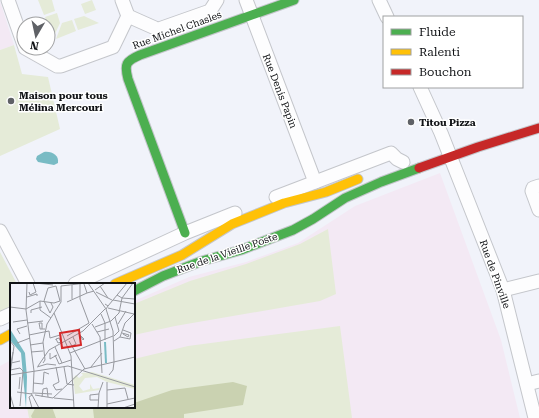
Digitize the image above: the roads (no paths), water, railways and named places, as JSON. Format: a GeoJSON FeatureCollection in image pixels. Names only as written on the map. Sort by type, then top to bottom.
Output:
{"type":"FeatureCollection","features":[{"type":"Feature","properties":{"kind":"main road","name":"Rue Michel Chasles"},"geometry":{"type":"LineString","coordinates":[[185,233],[128,79],[126,63],[128,60],[140,55],[294,0]]}},
{"type":"Feature","properties":{"kind":"main road","name":"Rue de la Vieille Poste"},"geometry":{"type":"LineString","coordinates":[[135,291],[202,261],[241,250],[293,230],[345,198],[381,182],[451,156],[539,128]]}},
{"type":"Feature","properties":{"kind":"main road","name":"Rue de la Vieille Poste"},"geometry":{"type":"LineString","coordinates":[[430,155],[451,156]]}},
{"type":"Feature","properties":{"kind":"main road"},"geometry":{"type":"LineString","coordinates":[[389,167],[408,160]]}},
{"type":"Feature","properties":{"kind":"main road","name":"Rue de la Vieille Poste"},"geometry":{"type":"LineString","coordinates":[[116,283],[182,256],[223,228],[232,224],[284,203],[326,192],[368,175]]}},
{"type":"Feature","properties":{"kind":"main road"},"geometry":{"type":"LineString","coordinates":[[0,340],[10,335]]}},
{"type":"Feature","properties":{"kind":"street"},"geometry":{"type":"LineString","coordinates":[[8,0],[16,22]]}},
{"type":"Feature","properties":{"kind":"street"},"geometry":{"type":"LineString","coordinates":[[122,0],[128,16],[159,29],[210,11],[217,0]]}},
{"type":"Feature","properties":{"kind":"street","name":"Rue Denis Papin"},"geometry":{"type":"LineString","coordinates":[[246,0],[318,181]]}},
{"type":"Feature","properties":{"kind":"street"},"geometry":{"type":"LineString","coordinates":[[379,0],[387,16]]}},
{"type":"Feature","properties":{"kind":"street"},"geometry":{"type":"LineString","coordinates":[[40,56],[57,66],[61,66],[113,47],[128,16]]}},
{"type":"Feature","properties":{"kind":"street","name":"Rue de Pinville"},"geometry":{"type":"LineString","coordinates":[[420,88],[451,156],[503,290],[533,382],[535,418]]}},
{"type":"Feature","properties":{"kind":"street"},"geometry":{"type":"LineString","coordinates":[[77,283],[185,233],[391,153],[397,159],[408,160]]}},
{"type":"Feature","properties":{"kind":"street"},"geometry":{"type":"LineString","coordinates":[[318,181],[326,192]]}},
{"type":"Feature","properties":{"kind":"street"},"geometry":{"type":"LineString","coordinates":[[539,186],[533,188],[532,191],[539,210]]}},
{"type":"Feature","properties":{"kind":"street"},"geometry":{"type":"LineString","coordinates":[[0,231],[27,283]]}},
{"type":"Feature","properties":{"kind":"street","name":"Rue de la Vieille Poste"},"geometry":{"type":"LineString","coordinates":[[182,256],[185,233],[201,243]]}},
{"type":"Feature","properties":{"kind":"street"},"geometry":{"type":"LineString","coordinates":[[503,290],[539,281]]}},
{"type":"Feature","properties":{"kind":"street"},"geometry":{"type":"LineString","coordinates":[[0,319],[10,314]]}},
{"type":"Feature","properties":{"kind":"water"},"geometry":{"type":"Polygon","coordinates":[[[44,152],[54,154],[58,160],[58,163],[54,165],[38,162],[36,159],[37,156],[44,152]]]}},
{"type":"Feature","properties":{"kind":"place","name":"Maison pour tous Mélina Mercouri"},"geometry":{"type":"Point","coordinates":[11,101]}},
{"type":"Feature","properties":{"kind":"place","name":"Titou Pizza"},"geometry":{"type":"Point","coordinates":[411,122]}}]}
